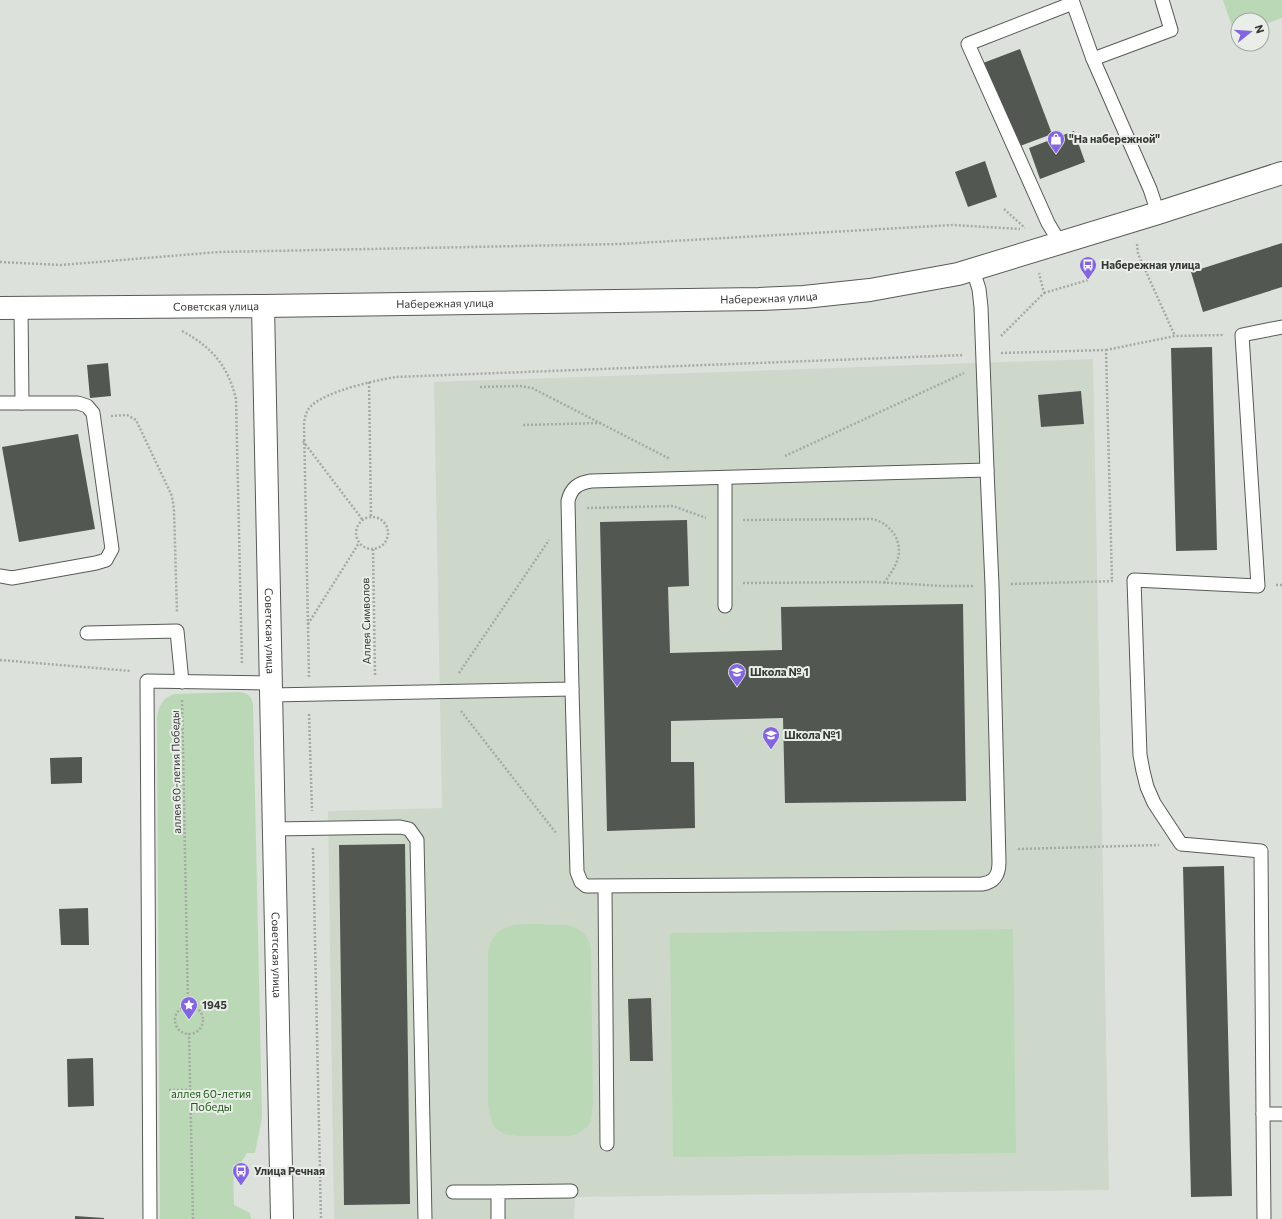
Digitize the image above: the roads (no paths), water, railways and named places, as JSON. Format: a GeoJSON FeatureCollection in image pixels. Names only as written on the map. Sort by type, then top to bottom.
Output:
{"type":"FeatureCollection","features":[{"type":"Feature","properties":{"kind":"main road","name":"Набережная улица"},"geometry":{"type":"LineString","coordinates":[[263,306],[785,298],[892,287],[973,270],[1282,173]]}},
{"type":"Feature","properties":{"kind":"main road","name":"Советская улица"},"geometry":{"type":"LineString","coordinates":[[10,308],[263,306],[282,1219]]}},
{"type":"Feature","properties":{"kind":"lane"},"geometry":{"type":"LineString","coordinates":[[1092,59],[1171,30],[1162,0]]}},
{"type":"Feature","properties":{"kind":"lane"},"geometry":{"type":"LineString","coordinates":[[1060,243],[1048,223],[968,44],[1073,3],[1092,59],[1150,189],[1158,213]]}},
{"type":"Feature","properties":{"kind":"lane"},"geometry":{"type":"LineString","coordinates":[[973,270],[981,298],[986,470],[992,585],[999,849],[999,870],[997,876],[993,881],[982,884],[605,887],[586,886],[581,882],[577,872],[576,859],[572,689],[568,512],[568,501],[572,490],[586,482],[986,470]]}},
{"type":"Feature","properties":{"kind":"lane"},"geometry":{"type":"LineString","coordinates":[[10,308],[22,403]]}},
{"type":"Feature","properties":{"kind":"lane"},"geometry":{"type":"LineString","coordinates":[[1264,1219],[1261,851],[1181,844],[1154,803],[1147,787],[1140,755],[1134,580],[1258,586],[1242,335],[1282,327]]}},
{"type":"Feature","properties":{"kind":"lane"},"geometry":{"type":"LineString","coordinates":[[0,403],[83,404],[91,409],[95,418],[112,542],[110,555],[106,560],[12,578],[0,576]]}},
{"type":"Feature","properties":{"kind":"lane"},"geometry":{"type":"LineString","coordinates":[[725,478],[725,606]]}},
{"type":"Feature","properties":{"kind":"lane"},"geometry":{"type":"LineString","coordinates":[[87,633],[177,631],[182,682]]}},
{"type":"Feature","properties":{"kind":"lane"},"geometry":{"type":"LineString","coordinates":[[150,1219],[147,681],[242,683],[270,689],[309,694],[572,689]]}},
{"type":"Feature","properties":{"kind":"lane"},"geometry":{"type":"LineString","coordinates":[[274,829],[405,827],[412,832],[417,840],[425,1219]]}},
{"type":"Feature","properties":{"kind":"lane"},"geometry":{"type":"LineString","coordinates":[[605,887],[607,1144]]}},
{"type":"Feature","properties":{"kind":"lane"},"geometry":{"type":"LineString","coordinates":[[1263,1114],[1282,1114]]}},
{"type":"Feature","properties":{"kind":"lane"},"geometry":{"type":"LineString","coordinates":[[453,1192],[572,1191]]}},
{"type":"Feature","properties":{"kind":"lane"},"geometry":{"type":"LineString","coordinates":[[498,1192],[498,1219]]}},
{"type":"Feature","properties":{"kind":"place","name":"\"На набережной\""},"geometry":{"type":"Point","coordinates":[1056,154]}},
{"type":"Feature","properties":{"kind":"place","name":"Набережная улица"},"geometry":{"type":"Point","coordinates":[1088,280]}},
{"type":"Feature","properties":{"kind":"place","name":"Школа № 1"},"geometry":{"type":"Point","coordinates":[737,687]}},
{"type":"Feature","properties":{"kind":"place","name":"Школа №1"},"geometry":{"type":"Point","coordinates":[771,750]}},
{"type":"Feature","properties":{"kind":"place","name":"1945"},"geometry":{"type":"Point","coordinates":[189,1020]}},
{"type":"Feature","properties":{"kind":"place","name":"Улица Речная"},"geometry":{"type":"Point","coordinates":[241,1186]}},
{"type":"Feature","properties":{"kind":"park label","name":"аллея 60-летия Победы"},"geometry":{"type":"Point","coordinates":[211,1100]}}]}
